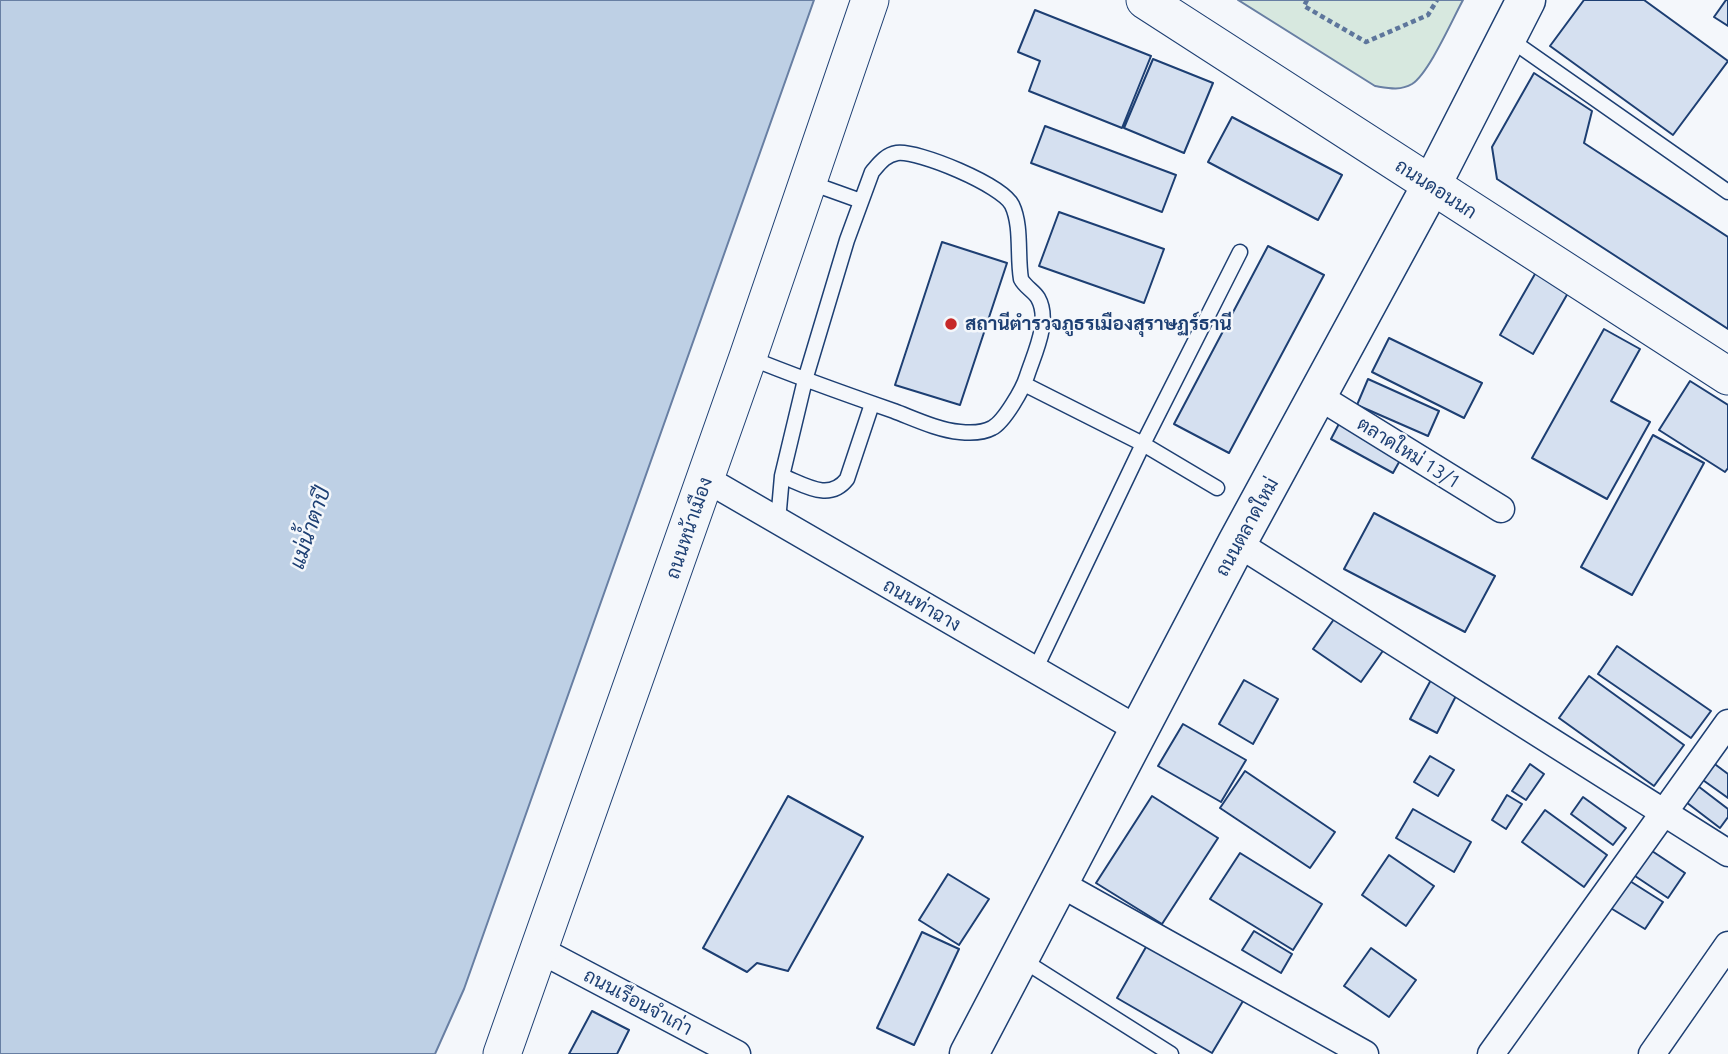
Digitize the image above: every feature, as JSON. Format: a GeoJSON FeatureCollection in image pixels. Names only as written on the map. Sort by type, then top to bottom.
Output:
{"type":"FeatureCollection","features":[{"type":"Feature","properties":{"kind":"main road","name":"ถนนตลาดใหม่"},"geometry":{"type":"LineString","coordinates":[[969,1054],[1237,543],[1431,186],[1526,0]]}},
{"type":"Feature","properties":{"kind":"street","name":"ถนนหน้าเมือง"},"geometry":{"type":"LineString","coordinates":[[502,1054],[706,479],[870,0]]}},
{"type":"Feature","properties":{"kind":"street","name":"ถนนดอนนก"},"geometry":{"type":"LineString","coordinates":[[1145,0],[1728,376]]}},
{"type":"Feature","properties":{"kind":"street","name":"ตลาดใหม่ 13/1"},"geometry":{"type":"LineString","coordinates":[[1318,396],[1501,509]]}},
{"type":"Feature","properties":{"kind":"street","name":"ถนนท่าฉาง"},"geometry":{"type":"LineString","coordinates":[[706,479],[1139,730]]}},
{"type":"Feature","properties":{"kind":"street"},"geometry":{"type":"LineString","coordinates":[[1237,543],[1728,853]]}},
{"type":"Feature","properties":{"kind":"street"},"geometry":{"type":"LineString","coordinates":[[1491,1054],[1728,723]]}},
{"type":"Feature","properties":{"kind":"street"},"geometry":{"type":"LineString","coordinates":[[1059,883],[1365,1054]]}},
{"type":"Feature","properties":{"kind":"street"},"geometry":{"type":"LineString","coordinates":[[1652,1054],[1728,945]]}},
{"type":"Feature","properties":{"kind":"street","name":"ถนนเรือนจำเก่า"},"geometry":{"type":"LineString","coordinates":[[540,950],[737,1054]]}},
{"type":"Feature","properties":{"kind":"lane"},"geometry":{"type":"LineString","coordinates":[[1507,37],[1728,192]]}},
{"type":"Feature","properties":{"kind":"lane"},"geometry":{"type":"LineString","coordinates":[[748,357],[806,380],[872,404],[958,432],[979,432],[993,428],[1002,419],[1024,384],[1041,332],[1043,314],[1037,296],[1021,279],[1016,216],[1011,202],[991,186],[951,168],[907,153],[894,153],[879,163],[872,172],[847,240],[806,380],[782,476],[778,521]]}},
{"type":"Feature","properties":{"kind":"lane"},"geometry":{"type":"LineString","coordinates":[[808,182],[862,201]]}},
{"type":"Feature","properties":{"kind":"lane"},"geometry":{"type":"LineString","coordinates":[[1035,670],[1143,444],[1240,252]]}},
{"type":"Feature","properties":{"kind":"lane"},"geometry":{"type":"LineString","coordinates":[[1024,384],[1143,444],[1217,488]]}},
{"type":"Feature","properties":{"kind":"lane"},"geometry":{"type":"LineString","coordinates":[[782,476],[817,489],[833,491],[841,488],[848,479],[872,404]]}},
{"type":"Feature","properties":{"kind":"lane"},"geometry":{"type":"LineString","coordinates":[[1019,958],[1171,1054]]}},
{"type":"Feature","properties":{"kind":"path"},"geometry":{"type":"LineString","coordinates":[[1307,0],[1304,6],[1366,42],[1428,15],[1437,0]]}},
{"type":"Feature","properties":{"kind":"shaded area"},"geometry":{"type":"Polygon","coordinates":[[[1238,0],[1463,0],[1433,58],[1419,78],[1403,88],[1394,88],[1375,86],[1238,0]]]}},
{"type":"Feature","properties":{"kind":"water","name":"แม่น้ำตาปี"},"geometry":{"type":"Polygon","coordinates":[[[0,0],[814,0],[464,989],[435,1054],[0,1054],[0,0]]]}},
{"type":"Feature","properties":{"kind":"building"},"geometry":{"type":"Polygon","coordinates":[[[1584,0],[1644,0],[1728,61],[1673,135],[1550,46],[1584,0]]]}},
{"type":"Feature","properties":{"kind":"building"},"geometry":{"type":"Polygon","coordinates":[[[1728,0],[1728,26],[1714,17],[1728,0]]]}},
{"type":"Feature","properties":{"kind":"building"},"geometry":{"type":"Polygon","coordinates":[[[1035,10],[1151,56],[1122,128],[1029,91],[1040,61],[1018,52],[1035,10]]]}},
{"type":"Feature","properties":{"kind":"building"},"geometry":{"type":"Polygon","coordinates":[[[1153,59],[1213,83],[1184,153],[1124,128],[1153,59]]]}},
{"type":"Feature","properties":{"kind":"building"},"geometry":{"type":"Polygon","coordinates":[[[1534,73],[1592,111],[1584,143],[1728,237],[1728,329],[1497,179],[1492,147],[1534,73]]]}},
{"type":"Feature","properties":{"kind":"building"},"geometry":{"type":"Polygon","coordinates":[[[1232,117],[1342,175],[1318,220],[1208,162],[1232,117]]]}},
{"type":"Feature","properties":{"kind":"building"},"geometry":{"type":"Polygon","coordinates":[[[1045,126],[1176,175],[1162,212],[1031,163],[1045,126]]]}},
{"type":"Feature","properties":{"kind":"building"},"geometry":{"type":"Polygon","coordinates":[[[1059,212],[1164,249],[1144,303],[1039,266],[1059,212]]]}},
{"type":"Feature","properties":{"kind":"building","name":"สถานีตำรวจภูธรเมืองสุราษฏร์ธานี"},"geometry":{"type":"Polygon","coordinates":[[[942,242],[1007,263],[960,405],[895,385],[942,242]]]}},
{"type":"Feature","properties":{"kind":"building"},"geometry":{"type":"Polygon","coordinates":[[[1268,246],[1324,275],[1229,453],[1174,424],[1268,246]]]}},
{"type":"Feature","properties":{"kind":"building"},"geometry":{"type":"Polygon","coordinates":[[[1539,267],[1572,286],[1533,354],[1500,335],[1539,267]]]}},
{"type":"Feature","properties":{"kind":"building"},"geometry":{"type":"Polygon","coordinates":[[[1604,329],[1640,349],[1611,401],[1650,422],[1607,499],[1532,458],[1604,329]]]}},
{"type":"Feature","properties":{"kind":"building"},"geometry":{"type":"Polygon","coordinates":[[[1389,338],[1482,383],[1464,418],[1372,372],[1389,338]]]}},
{"type":"Feature","properties":{"kind":"building"},"geometry":{"type":"Polygon","coordinates":[[[1368,379],[1439,411],[1428,436],[1357,405],[1368,379]]]}},
{"type":"Feature","properties":{"kind":"building"},"geometry":{"type":"Polygon","coordinates":[[[1690,381],[1728,405],[1728,468],[1725,472],[1659,430],[1690,381]]]}},
{"type":"Feature","properties":{"kind":"building"},"geometry":{"type":"Polygon","coordinates":[[[1341,420],[1403,455],[1393,473],[1331,439],[1341,420]]]}},
{"type":"Feature","properties":{"kind":"building"},"geometry":{"type":"Polygon","coordinates":[[[1653,435],[1704,463],[1632,595],[1581,567],[1653,435]]]}},
{"type":"Feature","properties":{"kind":"building"},"geometry":{"type":"Polygon","coordinates":[[[1374,513],[1495,576],[1465,632],[1344,569],[1374,513]]]}},
{"type":"Feature","properties":{"kind":"building"},"geometry":{"type":"Polygon","coordinates":[[[1339,612],[1387,645],[1361,682],[1313,649],[1339,612]]]}},
{"type":"Feature","properties":{"kind":"building"},"geometry":{"type":"Polygon","coordinates":[[[1617,646],[1711,711],[1691,738],[1598,674],[1617,646]]]}},
{"type":"Feature","properties":{"kind":"building"},"geometry":{"type":"Polygon","coordinates":[[[1589,676],[1684,745],[1654,786],[1559,718],[1589,676]]]}},
{"type":"Feature","properties":{"kind":"building"},"geometry":{"type":"Polygon","coordinates":[[[1432,678],[1458,692],[1437,733],[1410,719],[1432,678]]]}},
{"type":"Feature","properties":{"kind":"building"},"geometry":{"type":"Polygon","coordinates":[[[1244,680],[1278,699],[1253,744],[1219,724],[1244,680]]]}},
{"type":"Feature","properties":{"kind":"building"},"geometry":{"type":"Polygon","coordinates":[[[1183,724],[1246,760],[1221,802],[1158,766],[1183,724]]]}},
{"type":"Feature","properties":{"kind":"building"},"geometry":{"type":"Polygon","coordinates":[[[1430,756],[1454,770],[1438,796],[1414,782],[1430,756]]]}},
{"type":"Feature","properties":{"kind":"building"},"geometry":{"type":"Polygon","coordinates":[[[1712,762],[1728,774],[1728,798],[1700,778],[1712,762]]]}},
{"type":"Feature","properties":{"kind":"building"},"geometry":{"type":"Polygon","coordinates":[[[1530,764],[1544,774],[1526,800],[1512,791],[1530,764]]]}},
{"type":"Feature","properties":{"kind":"building"},"geometry":{"type":"Polygon","coordinates":[[[1245,771],[1335,832],[1310,868],[1220,808],[1245,771]]]}},
{"type":"Feature","properties":{"kind":"building"},"geometry":{"type":"Polygon","coordinates":[[[1694,783],[1728,809],[1728,817],[1720,828],[1682,799],[1694,783]]]}},
{"type":"Feature","properties":{"kind":"building"},"geometry":{"type":"Polygon","coordinates":[[[1507,795],[1522,804],[1506,829],[1492,820],[1507,795]]]}},
{"type":"Feature","properties":{"kind":"building"},"geometry":{"type":"Polygon","coordinates":[[[788,796],[863,837],[788,971],[757,963],[747,972],[703,948],[788,796]]]}},
{"type":"Feature","properties":{"kind":"building"},"geometry":{"type":"Polygon","coordinates":[[[1152,796],[1218,838],[1162,924],[1096,883],[1152,796]]]}},
{"type":"Feature","properties":{"kind":"building"},"geometry":{"type":"Polygon","coordinates":[[[1583,797],[1626,828],[1613,845],[1571,814],[1583,797]]]}},
{"type":"Feature","properties":{"kind":"building"},"geometry":{"type":"Polygon","coordinates":[[[1413,809],[1471,842],[1454,872],[1396,838],[1413,809]]]}},
{"type":"Feature","properties":{"kind":"building"},"geometry":{"type":"Polygon","coordinates":[[[1545,810],[1607,855],[1584,887],[1522,842],[1545,810]]]}},
{"type":"Feature","properties":{"kind":"building"},"geometry":{"type":"Polygon","coordinates":[[[1646,847],[1685,873],[1668,898],[1629,872],[1646,847]]]}},
{"type":"Feature","properties":{"kind":"building"},"geometry":{"type":"Polygon","coordinates":[[[1240,853],[1322,904],[1293,950],[1210,899],[1240,853]]]}},
{"type":"Feature","properties":{"kind":"building"},"geometry":{"type":"Polygon","coordinates":[[[1389,855],[1434,886],[1406,926],[1362,895],[1389,855]]]}},
{"type":"Feature","properties":{"kind":"building"},"geometry":{"type":"Polygon","coordinates":[[[948,874],[989,899],[959,945],[919,920],[948,874]]]}},
{"type":"Feature","properties":{"kind":"building"},"geometry":{"type":"Polygon","coordinates":[[[1622,876],[1663,902],[1645,929],[1604,904],[1622,876]]]}},
{"type":"Feature","properties":{"kind":"building"},"geometry":{"type":"Polygon","coordinates":[[[1254,931],[1292,954],[1281,973],[1242,950],[1254,931]]]}},
{"type":"Feature","properties":{"kind":"building"},"geometry":{"type":"Polygon","coordinates":[[[922,932],[959,949],[914,1045],[877,1028],[922,932]]]}},
{"type":"Feature","properties":{"kind":"building"},"geometry":{"type":"Polygon","coordinates":[[[1150,940],[1246,996],[1212,1053],[1117,998],[1150,940]]]}},
{"type":"Feature","properties":{"kind":"building"},"geometry":{"type":"Polygon","coordinates":[[[1371,948],[1416,980],[1389,1017],[1344,986],[1371,948]]]}},
{"type":"Feature","properties":{"kind":"building"},"geometry":{"type":"Polygon","coordinates":[[[592,1011],[629,1030],[617,1054],[569,1054],[592,1011]]]}},
{"type":"Feature","properties":{"kind":"place","name":"สถานีตำรวจภูธรเมืองสุราษฏร์ธานี"},"geometry":{"type":"Point","coordinates":[951,324]}}]}
